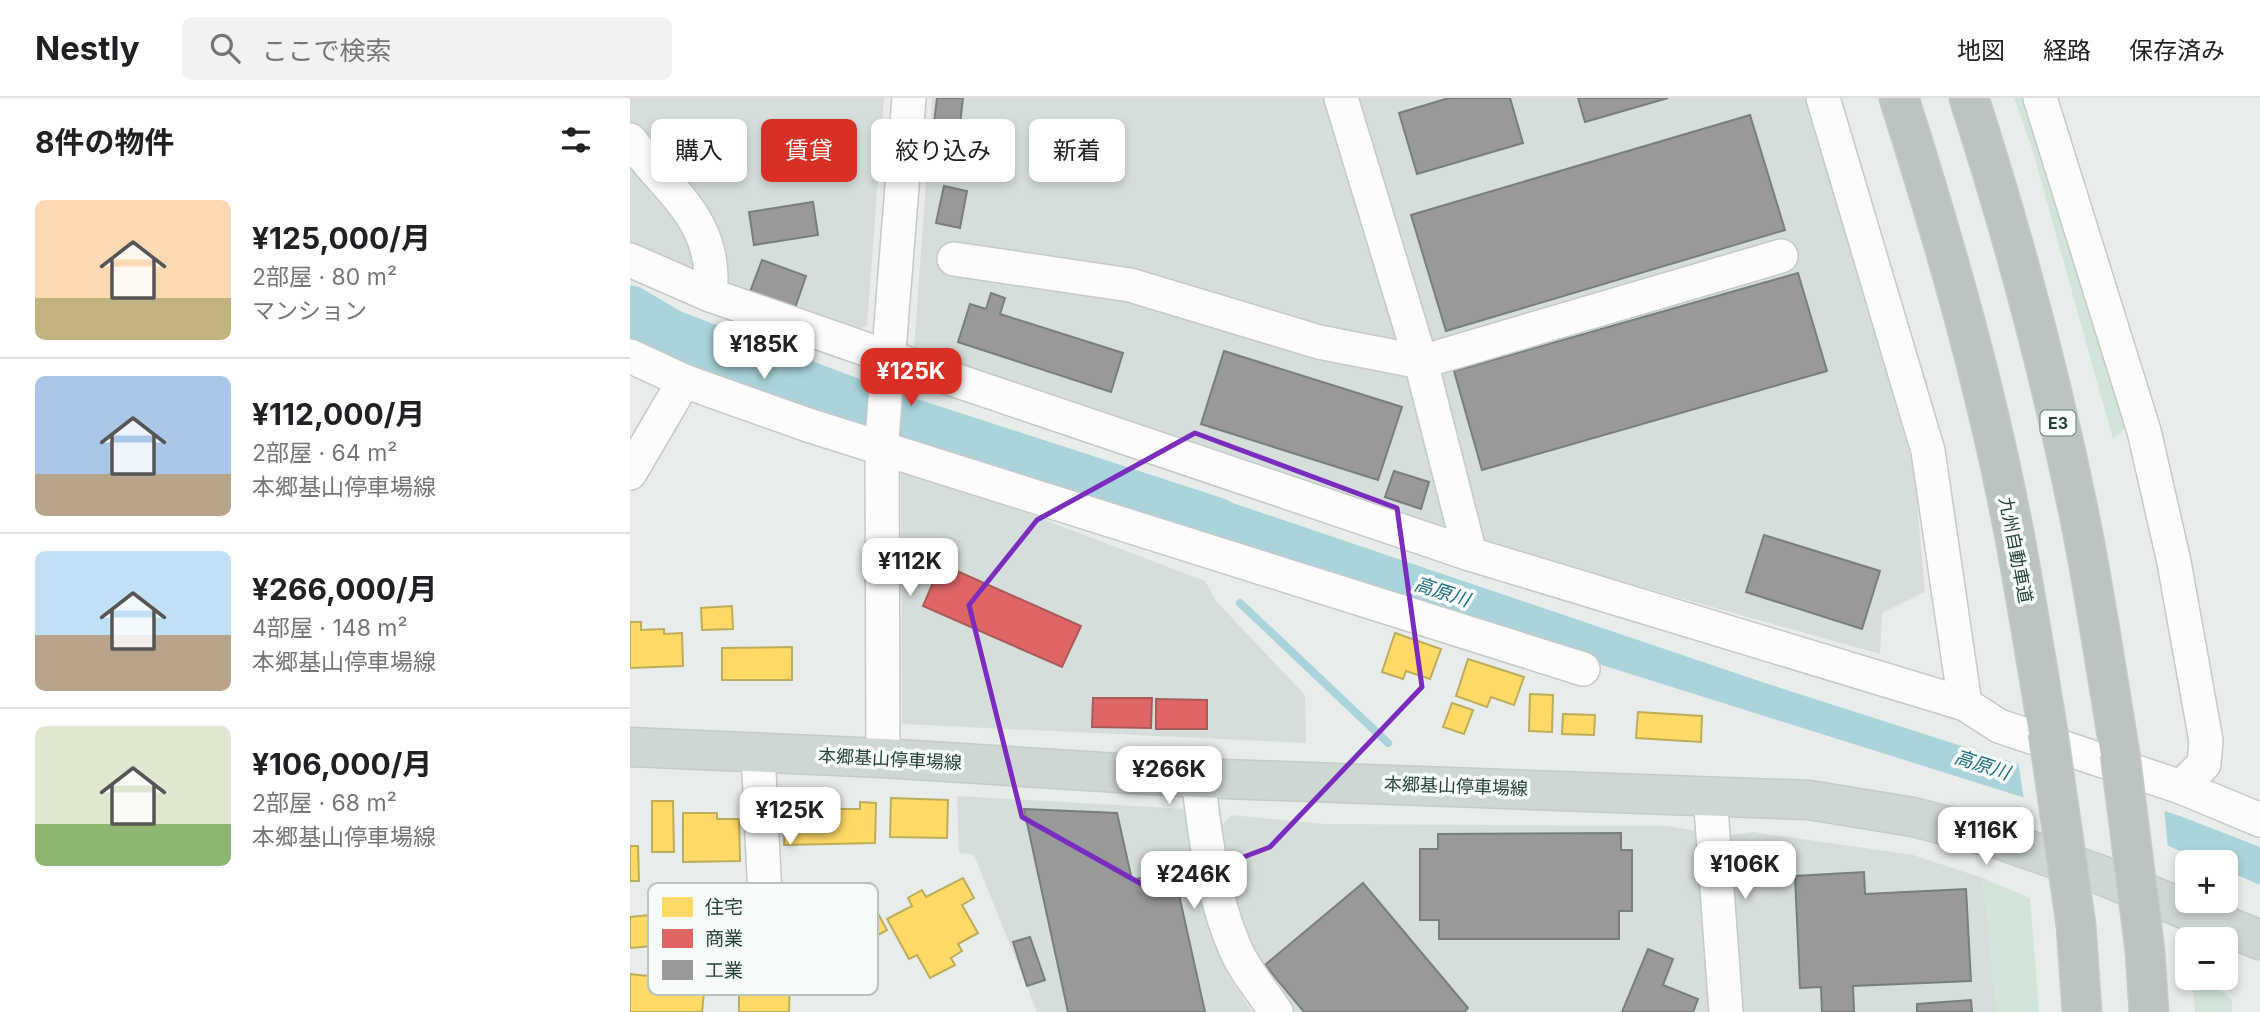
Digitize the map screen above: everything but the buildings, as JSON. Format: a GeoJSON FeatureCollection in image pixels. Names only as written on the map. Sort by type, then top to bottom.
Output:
{"type":"FeatureCollection","features":[{"type":"Feature","properties":{"kind":"highway","name":"九州自動車道"},"geometry":{"type":"LineString","coordinates":[[1899,98],[1934,210],[1979,375],[2017,547],[2076,925],[2082,1012]]}},
{"type":"Feature","properties":{"kind":"highway","name":"E3"},"geometry":{"type":"LineString","coordinates":[[1969,98],[1998,188],[2044,360],[2083,534],[2120,754],[2150,1012]]}},
{"type":"Feature","properties":{"kind":"main road","name":"本郷基山停車場線"},"geometry":{"type":"LineString","coordinates":[[630,747],[883,758],[1198,778],[1710,794],[1808,800],[1913,817],[1998,839],[2101,876],[2260,940]]}},
{"type":"Feature","properties":{"kind":"street"},"geometry":{"type":"LineString","coordinates":[[883,758],[882,444],[909,98]]}},
{"type":"Feature","properties":{"kind":"street"},"geometry":{"type":"LineString","coordinates":[[1823,98],[1928,451],[1965,704]]}},
{"type":"Feature","properties":{"kind":"street"},"geometry":{"type":"LineString","coordinates":[[2040,98],[2144,431],[2174,562],[2206,741],[2204,764],[2182,786]]}},
{"type":"Feature","properties":{"kind":"street"},"geometry":{"type":"LineString","coordinates":[[1349,100],[1470,554]]}},
{"type":"Feature","properties":{"kind":"street"},"geometry":{"type":"LineString","coordinates":[[630,140],[657,175],[684,202],[704,233],[713,273],[710,295]]}},
{"type":"Feature","properties":{"kind":"street"},"geometry":{"type":"LineString","coordinates":[[954,259],[1130,285],[1319,342],[1421,362],[1781,256]]}},
{"type":"Feature","properties":{"kind":"street"},"geometry":{"type":"LineString","coordinates":[[630,260],[710,295],[887,364],[1470,554],[1965,704],[1999,726],[2182,786],[2260,820]]}},
{"type":"Feature","properties":{"kind":"street"},"geometry":{"type":"LineString","coordinates":[[630,356],[684,381],[1583,669]]}},
{"type":"Feature","properties":{"kind":"street"},"geometry":{"type":"LineString","coordinates":[[630,473],[684,381]]}},
{"type":"Feature","properties":{"kind":"street"},"geometry":{"type":"LineString","coordinates":[[758,752],[764,883]]}},
{"type":"Feature","properties":{"kind":"street"},"geometry":{"type":"LineString","coordinates":[[1198,778],[1205,837],[1222,911],[1235,950],[1276,1012]]}},
{"type":"Feature","properties":{"kind":"street"},"geometry":{"type":"LineString","coordinates":[[1710,794],[1726,1012]]}},
{"type":"Feature","properties":{"kind":"highlighted area"},"geometry":{"type":"Polygon","coordinates":[[[1195,433],[1397,508],[1422,687],[1270,847],[1154,891],[1022,817],[969,605],[1037,520],[1195,433]]]}},
{"type":"Feature","properties":{"kind":"shaded area"},"geometry":{"type":"Polygon","coordinates":[[[630,98],[884,98],[882,119],[871,119],[871,182],[878,182],[867,326],[848,332],[671,270],[630,243],[630,98]]]}},
{"type":"Feature","properties":{"kind":"shaded area"},"geometry":{"type":"Polygon","coordinates":[[[932,98],[1805,98],[1914,468],[1925,592],[1882,613],[1880,654],[1414,523],[914,349],[926,182],[1015,182],[1015,119],[930,119],[932,98]]]}},
{"type":"Feature","properties":{"kind":"shaded area"},"geometry":{"type":"Polygon","coordinates":[[[901,465],[1205,581],[1216,601],[1305,695],[1306,743],[902,724],[901,465]]]}},
{"type":"Feature","properties":{"kind":"shaded area"},"geometry":{"type":"Polygon","coordinates":[[[957,796],[1187,809],[1212,931],[1228,975],[1252,1012],[1037,1012],[974,855],[959,853],[957,796]]]}},
{"type":"Feature","properties":{"kind":"shaded area"},"geometry":{"type":"Polygon","coordinates":[[[1231,815],[1325,824],[1668,826],[1697,831],[1716,1012],[1294,1012],[1259,967],[1236,916],[1220,828],[1231,815]]]}},
{"type":"Feature","properties":{"kind":"shaded area"},"geometry":{"type":"Polygon","coordinates":[[[1753,832],[1913,855],[1983,878],[1997,1012],[1737,1012],[1723,836],[1753,832]]]}},
{"type":"Feature","properties":{"kind":"green space"},"geometry":{"type":"Polygon","coordinates":[[[2014,98],[2052,98],[2147,410],[2113,439],[2031,145],[2014,98]]]}},
{"type":"Feature","properties":{"kind":"green space"},"geometry":{"type":"Polygon","coordinates":[[[1983,878],[2030,898],[2039,1012],[1997,1012],[1983,878]]]}},
{"type":"Feature","properties":{"kind":"green space"},"geometry":{"type":"Polygon","coordinates":[[[2193,990],[2221,990],[2232,1000],[2232,1012],[2195,1012],[2193,990]]]}},
{"type":"Feature","properties":{"kind":"water"},"geometry":{"type":"Polygon","coordinates":[[[1147,474],[1762,682],[2180,816],[2260,847],[2260,885],[2238,875],[2238,850],[2178,850],[2143,835],[1160,526],[1147,474]]]}},
{"type":"Feature","properties":{"kind":"pier"},"geometry":{"type":"Polygon","coordinates":[[[2018,761],[2164,807],[2168,849],[2024,800],[2018,761]]]}},
{"type":"Feature","properties":{"kind":"waterway","name":"高原川"},"geometry":{"type":"LineString","coordinates":[[630,310],[671,334],[875,411],[1217,522]]}},
{"type":"Feature","properties":{"kind":"waterway"},"geometry":{"type":"LineString","coordinates":[[1240,603],[1388,743]]}}]}
